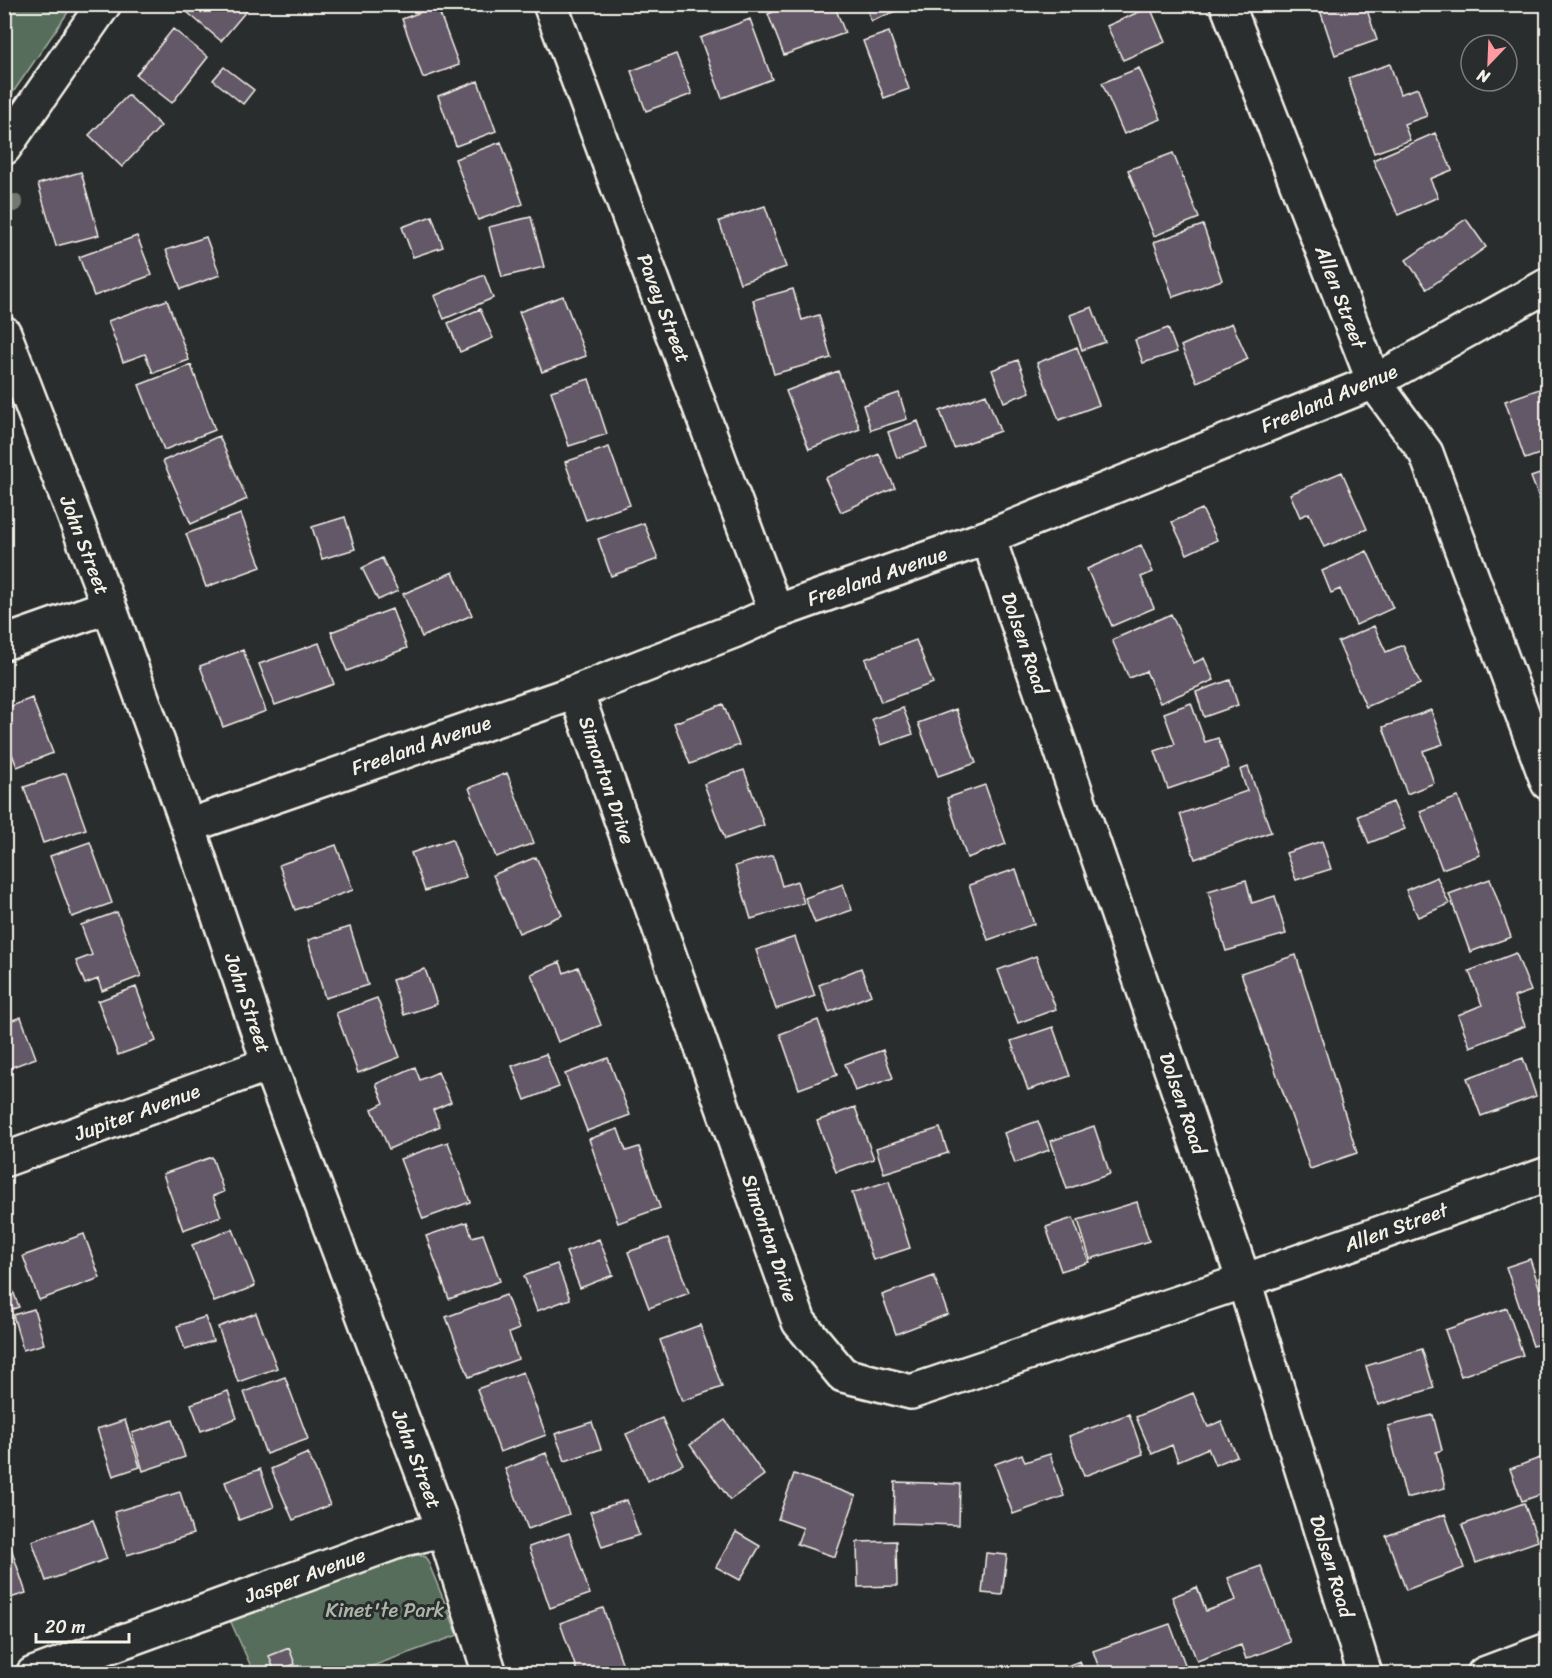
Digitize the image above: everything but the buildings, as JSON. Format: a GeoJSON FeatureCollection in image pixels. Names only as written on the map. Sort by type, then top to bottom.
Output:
{"type":"FeatureCollection","features":[{"type":"Feature","properties":{"kind":"street"},"geometry":{"type":"LineString","coordinates":[[4,148],[104,4]]}},
{"type":"Feature","properties":{"kind":"street","name":"Allen Street"},"geometry":{"type":"LineString","coordinates":[[1227,4],[1374,382],[1426,453],[1548,783]]}},
{"type":"Feature","properties":{"kind":"street","name":"Pavey Street"},"geometry":{"type":"LineString","coordinates":[[551,5],[776,612]]}},
{"type":"Feature","properties":{"kind":"street","name":"Freeland Avenue"},"geometry":{"type":"LineString","coordinates":[[188,826],[576,692],[736,630],[776,612],[988,537],[1374,382],[1548,285]]}},
{"type":"Feature","properties":{"kind":"street","name":"John Street"},"geometry":{"type":"LineString","coordinates":[[4,333],[109,606],[188,826],[269,1065],[444,1530],[490,1674]]}},
{"type":"Feature","properties":{"kind":"street","name":"Dolsen Road"},"geometry":{"type":"LineString","coordinates":[[988,537],[1244,1281],[1365,1674]]}},
{"type":"Feature","properties":{"kind":"street"},"geometry":{"type":"LineString","coordinates":[[4,643],[109,606]]}},
{"type":"Feature","properties":{"kind":"street","name":"Simonton Drive"},"geometry":{"type":"LineString","coordinates":[[576,692],[799,1322],[843,1375],[911,1392],[1244,1281]]}},
{"type":"Feature","properties":{"kind":"street","name":"Jupiter Avenue"},"geometry":{"type":"LineString","coordinates":[[4,1160],[269,1065]]}},
{"type":"Feature","properties":{"kind":"street","name":"Allen Street"},"geometry":{"type":"LineString","coordinates":[[1244,1281],[1548,1174]]}},
{"type":"Feature","properties":{"kind":"street","name":"Jasper Avenue"},"geometry":{"type":"LineString","coordinates":[[33,1674],[404,1539],[444,1530]]}},
{"type":"Feature","properties":{"kind":"street"},"geometry":{"type":"LineString","coordinates":[[1484,1674],[1548,1650]]}},
{"type":"Feature","properties":{"kind":"green space"},"geometry":{"type":"Polygon","coordinates":[[[4,5],[73,5],[5,104],[4,5]]]}},
{"type":"Feature","properties":{"kind":"green space","name":"Kinet'te Park"},"geometry":{"type":"Polygon","coordinates":[[[402,1551],[426,1557],[458,1635],[353,1673],[254,1673],[229,1618],[402,1551]]]}}]}
